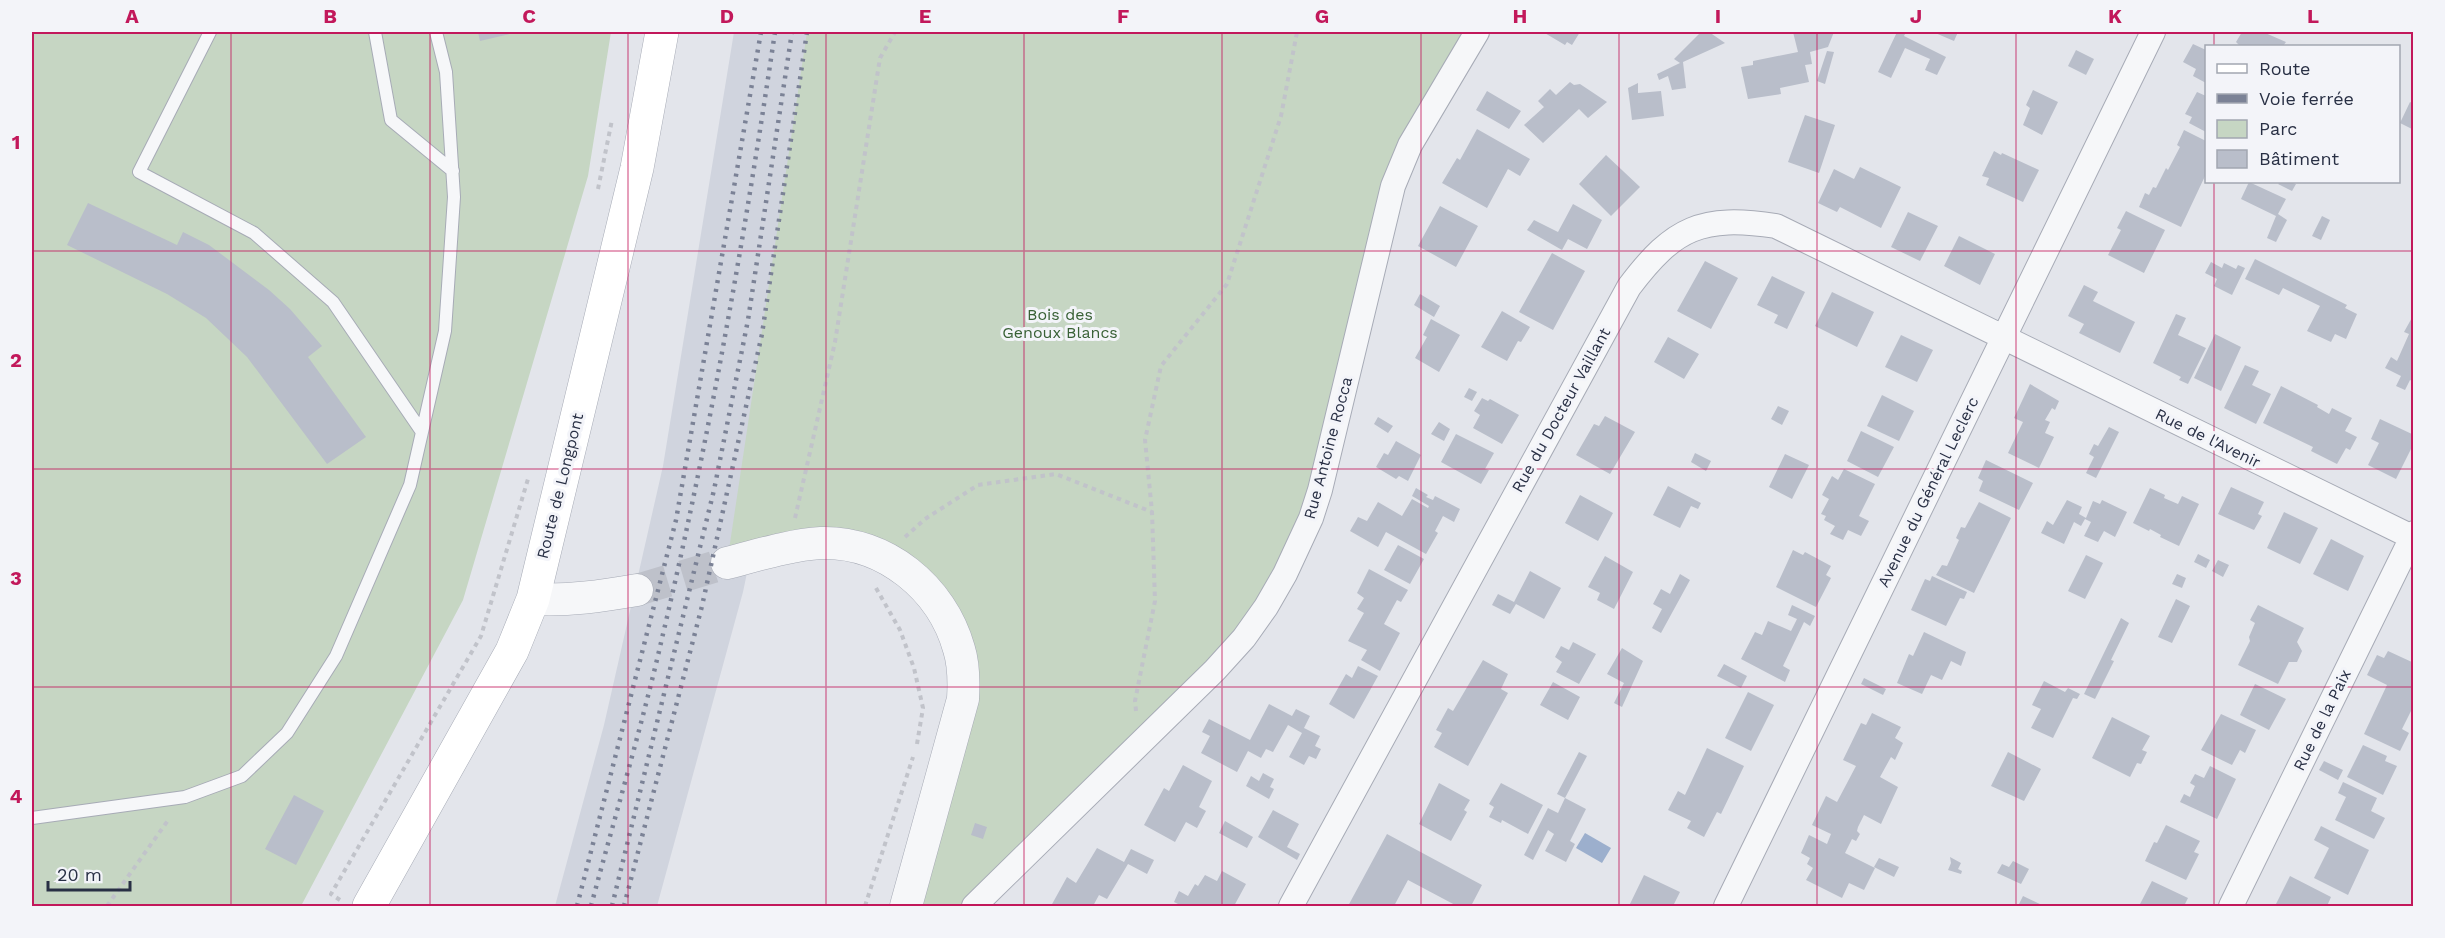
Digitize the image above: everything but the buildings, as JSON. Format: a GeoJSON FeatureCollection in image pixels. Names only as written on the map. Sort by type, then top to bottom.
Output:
{"type":"FeatureCollection","features":[{"type":"Feature","properties":{"kind":"main road","name":"Route de Longpont"},"geometry":{"type":"LineString","coordinates":[[355,903],[512,651],[533,599],[637,168],[662,32]]}},
{"type":"Feature","properties":{"kind":"street","name":"Rue Antoine Rocca"},"geometry":{"type":"LineString","coordinates":[[974,906],[1194,691],[1244,638],[1266,607],[1301,543],[1320,490],[1393,186],[1410,145],[1477,32]]}},
{"type":"Feature","properties":{"kind":"street","name":"Avenue du Général Leclerc"},"geometry":{"type":"LineString","coordinates":[[1726,906],[2129,77],[2153,32]]}},
{"type":"Feature","properties":{"kind":"street","name":"Rue du Docteur Vaillant"},"geometry":{"type":"LineString","coordinates":[[1291,906],[1619,304],[1648,262],[1667,244],[1683,233],[1700,226],[1723,222],[1750,222],[1776,226],[2003,339]]}},
{"type":"Feature","properties":{"kind":"street","name":"Rue de l'Avenir"},"geometry":{"type":"LineString","coordinates":[[2003,339],[2413,536]]}},
{"type":"Feature","properties":{"kind":"street","name":"Rue de la Paix"},"geometry":{"type":"LineString","coordinates":[[2231,906],[2413,536]]}},
{"type":"Feature","properties":{"kind":"street"},"geometry":{"type":"LineString","coordinates":[[727,563],[799,545],[847,544],[882,555],[908,571],[939,606],[959,648],[964,673],[963,699],[906,906]]}},
{"type":"Feature","properties":{"kind":"street"},"geometry":{"type":"LineString","coordinates":[[533,599],[594,597],[637,590]]}},
{"type":"Feature","properties":{"kind":"lane"},"geometry":{"type":"LineString","coordinates":[[210,32],[139,172],[254,233],[333,302],[422,432]]}},
{"type":"Feature","properties":{"kind":"lane"},"geometry":{"type":"LineString","coordinates":[[375,32],[391,120],[453,171]]}},
{"type":"Feature","properties":{"kind":"lane"},"geometry":{"type":"LineString","coordinates":[[32,818],[184,797],[242,776],[287,733],[336,656],[410,485],[445,331],[454,197],[446,72],[436,32]]}},
{"type":"Feature","properties":{"kind":"path"},"geometry":{"type":"LineString","coordinates":[[799,545],[794,520],[836,342],[880,58],[895,32]]}},
{"type":"Feature","properties":{"kind":"path"},"geometry":{"type":"LineString","coordinates":[[1142,741],[1135,701],[1155,602],[1152,512],[1145,440],[1161,366],[1227,284],[1281,116],[1297,32]]}},
{"type":"Feature","properties":{"kind":"path"},"geometry":{"type":"LineString","coordinates":[[598,191],[614,111]]}},
{"type":"Feature","properties":{"kind":"path"},"geometry":{"type":"LineString","coordinates":[[355,903],[331,894],[481,636],[530,469]]}},
{"type":"Feature","properties":{"kind":"path"},"geometry":{"type":"LineString","coordinates":[[865,906],[918,742],[923,708],[914,668],[900,630],[877,589],[871,573],[882,555],[925,519],[978,485],[1056,474],[1152,512]]}},
{"type":"Feature","properties":{"kind":"path"},"geometry":{"type":"LineString","coordinates":[[107,906],[184,797]]}},
{"type":"Feature","properties":{"kind":"shaded area"},"geometry":{"type":"Polygon","coordinates":[[[734,32],[860,32],[743,592],[657,906],[555,906],[604,725],[663,466],[734,32]]]}},
{"type":"Feature","properties":{"kind":"green space"},"geometry":{"type":"Polygon","coordinates":[[[32,32],[611,32],[588,176],[463,600],[301,906],[32,906],[32,32]]]}},
{"type":"Feature","properties":{"kind":"green space","name":"Bois des Genoux Blancs"},"geometry":{"type":"Polygon","coordinates":[[[807,32],[1477,32],[1410,145],[1328,454],[1266,607],[974,906],[906,906],[959,648],[884,556],[727,563],[807,32]]]}},
{"type":"Feature","properties":{"kind":"water"},"geometry":{"type":"Polygon","coordinates":[[[1585,833],[1611,848],[1602,863],[1576,848],[1585,833]]]}},
{"type":"Feature","properties":{"kind":"tunnel"},"geometry":{"type":"LineString","coordinates":[[637,590],[727,563]]}},
{"type":"Feature","properties":{"kind":"railway"},"geometry":{"type":"LineString","coordinates":[[577,906],[676,520],[761,32]]}},
{"type":"Feature","properties":{"kind":"railway"},"geometry":{"type":"LineString","coordinates":[[591,906],[655,668],[696,484],[739,259],[775,32]]}},
{"type":"Feature","properties":{"kind":"railway"},"geometry":{"type":"LineString","coordinates":[[612,906],[714,490],[748,320],[792,32]]}},
{"type":"Feature","properties":{"kind":"railway"},"geometry":{"type":"LineString","coordinates":[[624,906],[702,606],[762,334],[807,32]]}}]}
